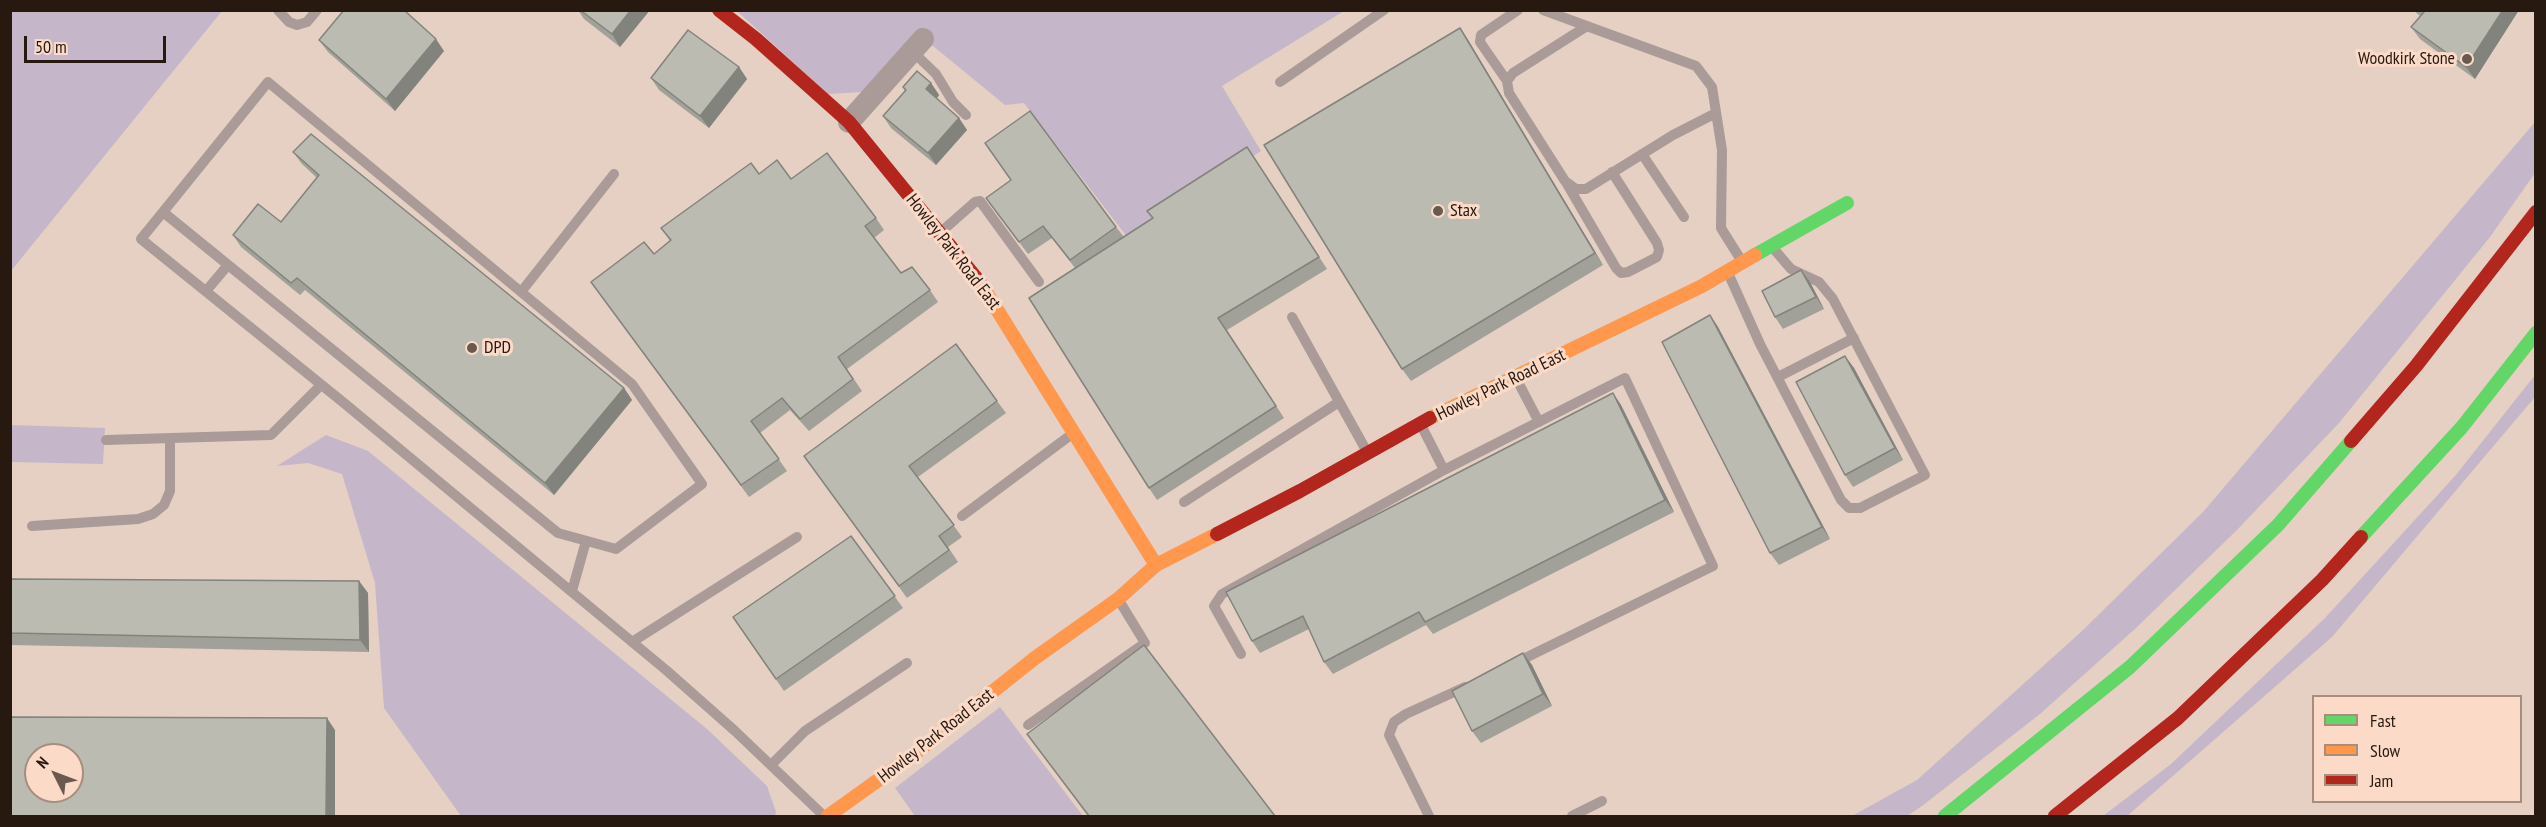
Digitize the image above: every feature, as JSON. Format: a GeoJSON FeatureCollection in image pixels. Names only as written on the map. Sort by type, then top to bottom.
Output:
{"type":"FeatureCollection","features":[{"type":"Feature","properties":{"kind":"main road","name":"Howley Park Road East"},"geometry":{"type":"LineString","coordinates":[[719,10],[756,39],[849,122],[990,295],[1156,565]]}},
{"type":"Feature","properties":{"kind":"main road","name":"Howley Park Road East"},"geometry":{"type":"LineString","coordinates":[[826,816],[909,758],[1035,658],[1118,599],[1156,565],[1289,497],[1420,424],[1728,272],[1847,203]]}},
{"type":"Feature","properties":{"kind":"main road"},"geometry":{"type":"LineString","coordinates":[[1945,816],[2130,667],[2278,525],[2416,366],[2535,212]]}},
{"type":"Feature","properties":{"kind":"main road"},"geometry":{"type":"LineString","coordinates":[[2055,816],[2178,718],[2322,580],[2462,427],[2535,333]]}},
{"type":"Feature","properties":{"kind":"street"},"geometry":{"type":"LineString","coordinates":[[849,122],[917,45]]}},
{"type":"Feature","properties":{"kind":"lane"},"geometry":{"type":"LineString","coordinates":[[278,10],[289,22],[297,25],[307,22],[317,10]]}},
{"type":"Feature","properties":{"kind":"lane"},"geometry":{"type":"LineString","coordinates":[[1280,82],[1384,10]]}},
{"type":"Feature","properties":{"kind":"lane"},"geometry":{"type":"LineString","coordinates":[[1518,10],[1481,35],[1480,42],[1507,81],[1509,93],[1565,181],[1616,268],[1621,273],[1628,273],[1657,257],[1659,250],[1657,243],[1612,172]]}},
{"type":"Feature","properties":{"kind":"lane"},"geometry":{"type":"LineString","coordinates":[[1543,10],[1696,66],[1712,87],[1722,150],[1721,228],[1743,263]]}},
{"type":"Feature","properties":{"kind":"lane"},"geometry":{"type":"LineString","coordinates":[[1507,81],[1513,73],[1587,26]]}},
{"type":"Feature","properties":{"kind":"lane"},"geometry":{"type":"LineString","coordinates":[[917,45],[953,102],[966,115]]}},
{"type":"Feature","properties":{"kind":"lane"},"geometry":{"type":"LineString","coordinates":[[163,212],[558,533],[616,549],[702,484],[632,384],[268,82],[141,239],[572,591],[826,816]]}},
{"type":"Feature","properties":{"kind":"lane"},"geometry":{"type":"LineString","coordinates":[[1565,181],[1576,189],[1586,189],[1642,154],[1716,113]]}},
{"type":"Feature","properties":{"kind":"lane"},"geometry":{"type":"LineString","coordinates":[[1642,154],[1684,217]]}},
{"type":"Feature","properties":{"kind":"lane"},"geometry":{"type":"LineString","coordinates":[[521,292],[614,174]]}},
{"type":"Feature","properties":{"kind":"lane"},"geometry":{"type":"LineString","coordinates":[[940,233],[977,200],[1039,282]]}},
{"type":"Feature","properties":{"kind":"lane"},"geometry":{"type":"LineString","coordinates":[[1728,272],[1760,344],[1841,500],[1849,508],[1860,508],[1925,475],[1825,287],[1791,269],[1771,246]]}},
{"type":"Feature","properties":{"kind":"lane"},"geometry":{"type":"LineString","coordinates":[[206,291],[228,265]]}},
{"type":"Feature","properties":{"kind":"lane"},"geometry":{"type":"LineString","coordinates":[[1292,317],[1368,453]]}},
{"type":"Feature","properties":{"kind":"lane"},"geometry":{"type":"LineString","coordinates":[[1778,377],[1854,338]]}},
{"type":"Feature","properties":{"kind":"lane"},"geometry":{"type":"LineString","coordinates":[[1515,377],[1539,422]]}},
{"type":"Feature","properties":{"kind":"lane"},"geometry":{"type":"LineString","coordinates":[[1241,654],[1215,606],[1222,594],[1444,470],[1625,378],[1713,566],[1503,669]]}},
{"type":"Feature","properties":{"kind":"lane"},"geometry":{"type":"LineString","coordinates":[[106,440],[271,435],[321,384]]}},
{"type":"Feature","properties":{"kind":"lane"},"geometry":{"type":"LineString","coordinates":[[1184,502],[1339,402]]}},
{"type":"Feature","properties":{"kind":"lane"},"geometry":{"type":"LineString","coordinates":[[1420,424],[1444,470]]}},
{"type":"Feature","properties":{"kind":"lane"},"geometry":{"type":"LineString","coordinates":[[962,516],[1075,432]]}},
{"type":"Feature","properties":{"kind":"lane"},"geometry":{"type":"LineString","coordinates":[[32,526],[138,519],[153,514],[164,505],[170,491],[170,438]]}},
{"type":"Feature","properties":{"kind":"lane"},"geometry":{"type":"LineString","coordinates":[[632,642],[796,537]]}},
{"type":"Feature","properties":{"kind":"lane"},"geometry":{"type":"LineString","coordinates":[[572,591],[586,541]]}},
{"type":"Feature","properties":{"kind":"lane"},"geometry":{"type":"LineString","coordinates":[[1028,725],[1145,643],[1118,599]]}},
{"type":"Feature","properties":{"kind":"lane"},"geometry":{"type":"LineString","coordinates":[[771,765],[805,731],[907,663]]}},
{"type":"Feature","properties":{"kind":"lane"},"geometry":{"type":"LineString","coordinates":[[1429,816],[1389,735],[1394,722],[1406,714],[1471,684]]}},
{"type":"Feature","properties":{"kind":"lane"},"geometry":{"type":"LineString","coordinates":[[1572,816],[1602,801]]}},
{"type":"Feature","properties":{"kind":"shaded area"},"geometry":{"type":"Polygon","coordinates":[[[10,11],[222,11],[11,271],[10,11]]]}},
{"type":"Feature","properties":{"kind":"shaded area"},"geometry":{"type":"Polygon","coordinates":[[[737,11],[1344,11],[1222,86],[1261,151],[1128,238],[1024,103],[1005,105],[916,32],[862,92],[828,94],[737,11]]]}},
{"type":"Feature","properties":{"kind":"shaded area"},"geometry":{"type":"Polygon","coordinates":[[[2535,122],[2535,173],[2490,237],[2339,423],[2237,530],[2136,628],[2040,714],[1922,806],[1907,816],[1852,816],[1917,780],[2082,631],[2203,512],[2535,122]]]}},
{"type":"Feature","properties":{"kind":"shaded area"},"geometry":{"type":"Polygon","coordinates":[[[2535,375],[2535,397],[2332,637],[2127,816],[2103,816],[2171,764],[2325,618],[2455,476],[2535,375]]]}},
{"type":"Feature","properties":{"kind":"shaded area"},"geometry":{"type":"Polygon","coordinates":[[[11,425],[105,428],[103,464],[11,462],[11,425]]]}},
{"type":"Feature","properties":{"kind":"shaded area"},"geometry":{"type":"Polygon","coordinates":[[[326,435],[368,451],[707,729],[767,786],[776,812],[775,816],[461,816],[384,708],[375,583],[342,474],[308,463],[277,466],[326,435]]]}},
{"type":"Feature","properties":{"kind":"shaded area"},"geometry":{"type":"Polygon","coordinates":[[[1000,707],[1083,816],[915,816],[895,788],[1000,707]]]}},
{"type":"Feature","properties":{"kind":"building"},"geometry":{"type":"Polygon","coordinates":[[[344,10],[404,10],[436,39],[386,99],[319,40],[344,10]]]}},
{"type":"Feature","properties":{"kind":"building"},"geometry":{"type":"Polygon","coordinates":[[[580,10],[631,10],[612,34],[580,10]]]}},
{"type":"Feature","properties":{"kind":"building","name":"Woodkirk Stone"},"geometry":{"type":"Polygon","coordinates":[[[2422,10],[2503,10],[2466,67],[2411,27],[2424,12],[2422,10]]]}},
{"type":"Feature","properties":{"kind":"building","name":"Stax"},"geometry":{"type":"Polygon","coordinates":[[[1460,28],[1595,253],[1402,369],[1264,145],[1460,28]]]}},
{"type":"Feature","properties":{"kind":"building"},"geometry":{"type":"Polygon","coordinates":[[[688,30],[739,67],[700,116],[651,78],[688,30]]]}},
{"type":"Feature","properties":{"kind":"building"},"geometry":{"type":"Polygon","coordinates":[[[917,71],[931,83],[926,89],[959,118],[928,153],[883,116],[906,90],[903,87],[917,71]]]}},
{"type":"Feature","properties":{"kind":"building"},"geometry":{"type":"Polygon","coordinates":[[[1030,111],[1116,227],[1070,260],[1043,226],[1019,242],[986,198],[1011,180],[985,143],[1030,111]]]}},
{"type":"Feature","properties":{"kind":"building","name":"DPD"},"geometry":{"type":"Polygon","coordinates":[[[311,134],[624,388],[545,483],[297,278],[291,283],[233,235],[258,204],[281,222],[319,175],[293,152],[311,134]]]}},
{"type":"Feature","properties":{"kind":"building"},"geometry":{"type":"Polygon","coordinates":[[[1247,147],[1319,257],[1218,318],[1276,406],[1149,488],[1029,298],[1153,218],[1147,211],[1247,147]]]}},
{"type":"Feature","properties":{"kind":"building"},"geometry":{"type":"Polygon","coordinates":[[[827,153],[876,218],[865,226],[901,273],[912,267],[930,290],[838,357],[853,379],[800,419],[782,398],[751,421],[779,459],[741,485],[591,282],[644,242],[654,254],[671,240],[661,228],[751,163],[759,174],[777,160],[791,179],[827,153]]]}},
{"type":"Feature","properties":{"kind":"building"},"geometry":{"type":"Polygon","coordinates":[[[1801,270],[1816,297],[1775,317],[1762,291],[1801,270]]]}},
{"type":"Feature","properties":{"kind":"building"},"geometry":{"type":"Polygon","coordinates":[[[1710,315],[1822,527],[1770,553],[1662,342],[1710,315]]]}},
{"type":"Feature","properties":{"kind":"building"},"geometry":{"type":"Polygon","coordinates":[[[956,344],[997,401],[909,466],[954,525],[939,536],[949,550],[899,586],[804,456],[956,344]]]}},
{"type":"Feature","properties":{"kind":"building"},"geometry":{"type":"Polygon","coordinates":[[[1845,356],[1895,448],[1845,475],[1796,382],[1845,356]]]}},
{"type":"Feature","properties":{"kind":"building"},"geometry":{"type":"Polygon","coordinates":[[[1613,393],[1665,500],[1425,622],[1419,612],[1324,662],[1303,616],[1252,641],[1226,592],[1613,393]]]}},
{"type":"Feature","properties":{"kind":"building"},"geometry":{"type":"Polygon","coordinates":[[[851,536],[895,596],[776,679],[733,617],[851,536]]]}},
{"type":"Feature","properties":{"kind":"building"},"geometry":{"type":"Polygon","coordinates":[[[10,579],[359,581],[360,640],[10,633],[10,579]]]}},
{"type":"Feature","properties":{"kind":"building"},"geometry":{"type":"Polygon","coordinates":[[[1144,645],[1275,816],[1089,816],[1027,734],[1144,645]]]}},
{"type":"Feature","properties":{"kind":"building"},"geometry":{"type":"Polygon","coordinates":[[[1523,653],[1543,694],[1472,731],[1452,691],[1523,653]]]}},
{"type":"Feature","properties":{"kind":"building"},"geometry":{"type":"Polygon","coordinates":[[[10,717],[327,718],[326,816],[10,816],[10,717]]]}},
{"type":"Feature","properties":{"kind":"traffic: fast"},"geometry":{"type":"LineString","coordinates":[[1755,255],[1847,203]]}},
{"type":"Feature","properties":{"kind":"traffic: fast"},"geometry":{"type":"LineString","coordinates":[[2361,537],[2462,427],[2536,333]]}},
{"type":"Feature","properties":{"kind":"traffic: fast"},"geometry":{"type":"LineString","coordinates":[[1945,816],[2130,667],[2278,525],[2351,441]]}},
{"type":"Feature","properties":{"kind":"traffic: slow"},"geometry":{"type":"LineString","coordinates":[[1430,418],[1702,286],[1755,255]]}},
{"type":"Feature","properties":{"kind":"traffic: slow"},"geometry":{"type":"LineString","coordinates":[[981,284],[1156,565]]}},
{"type":"Feature","properties":{"kind":"traffic: slow"},"geometry":{"type":"LineString","coordinates":[[828,816],[909,758],[1035,658],[1118,599],[1156,565],[1217,534]]}},
{"type":"Feature","properties":{"kind":"traffic: jam"},"geometry":{"type":"LineString","coordinates":[[719,10],[756,39],[849,122],[981,284]]}},
{"type":"Feature","properties":{"kind":"traffic: jam"},"geometry":{"type":"LineString","coordinates":[[2351,441],[2416,366],[2536,212]]}},
{"type":"Feature","properties":{"kind":"traffic: jam"},"geometry":{"type":"LineString","coordinates":[[1217,534],[1300,491],[1430,418]]}},
{"type":"Feature","properties":{"kind":"traffic: jam"},"geometry":{"type":"LineString","coordinates":[[2055,816],[2178,718],[2322,580],[2361,537]]}},
{"type":"Feature","properties":{"kind":"place","name":"Woodkirk Stone"},"geometry":{"type":"Point","coordinates":[2467,59]}},
{"type":"Feature","properties":{"kind":"place","name":"Stax"},"geometry":{"type":"Point","coordinates":[1438,211]}},
{"type":"Feature","properties":{"kind":"place","name":"DPD"},"geometry":{"type":"Point","coordinates":[472,348]}}]}
